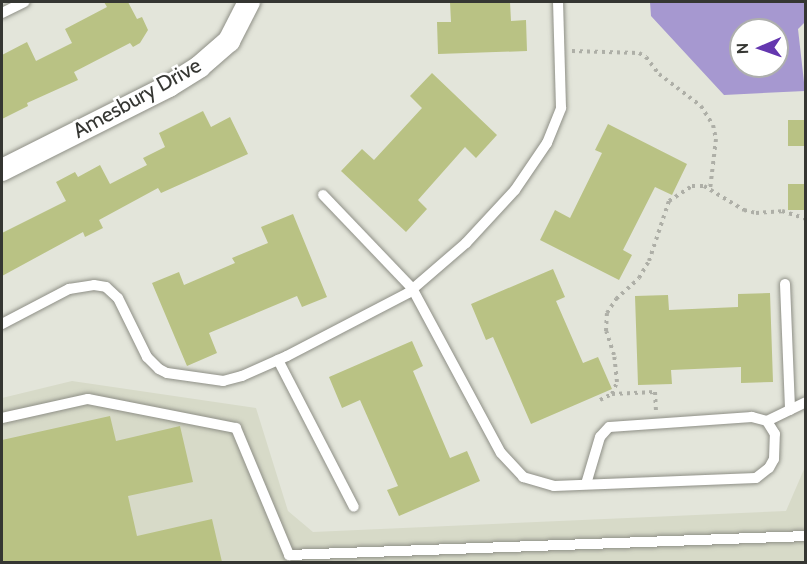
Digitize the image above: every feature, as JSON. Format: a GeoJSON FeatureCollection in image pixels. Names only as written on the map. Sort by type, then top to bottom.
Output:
{"type":"FeatureCollection","features":[{"type":"Feature","properties":{"kind":"street","name":"Amesbury Drive"},"geometry":{"type":"LineString","coordinates":[[2,170],[169,86],[199,67],[229,41],[249,2]]}},
{"type":"Feature","properties":{"kind":"lane"},"geometry":{"type":"LineString","coordinates":[[2,13],[25,2]]}},
{"type":"Feature","properties":{"kind":"lane"},"geometry":{"type":"LineString","coordinates":[[2,324],[69,289],[106,287],[118,298],[147,357],[159,369],[167,374],[223,381],[242,376],[278,360],[408,293],[466,243],[515,190],[547,143],[561,108],[558,2]]}},
{"type":"Feature","properties":{"kind":"lane"},"geometry":{"type":"LineString","coordinates":[[323,195],[412,288],[501,453],[524,477],[554,486],[756,478],[769,468],[774,459],[775,434],[767,421]]}},
{"type":"Feature","properties":{"kind":"lane"},"geometry":{"type":"LineString","coordinates":[[785,284],[790,410]]}},
{"type":"Feature","properties":{"kind":"lane"},"geometry":{"type":"LineString","coordinates":[[278,360],[354,507]]}},
{"type":"Feature","properties":{"kind":"lane"},"geometry":{"type":"LineString","coordinates":[[2,418],[88,399],[236,428],[289,555],[806,536]]}},
{"type":"Feature","properties":{"kind":"lane"},"geometry":{"type":"LineString","coordinates":[[586,484],[600,437],[609,427],[752,417],[767,421],[806,402]]}},
{"type":"Feature","properties":{"kind":"path"},"geometry":{"type":"LineString","coordinates":[[559,52],[639,53],[646,57],[659,74],[701,106],[713,125],[716,139],[710,189]]}},
{"type":"Feature","properties":{"kind":"path"},"geometry":{"type":"LineString","coordinates":[[612,393],[617,382],[606,331],[608,313],[616,299],[639,278],[649,261],[669,201],[692,186],[710,189],[744,210],[756,213],[782,211],[806,219]]}},
{"type":"Feature","properties":{"kind":"path"},"geometry":{"type":"LineString","coordinates":[[600,400],[612,393],[655,392],[657,424]]}},
{"type":"Feature","properties":{"kind":"shaded area"},"geometry":{"type":"Polygon","coordinates":[[[650,2],[805,2],[805,22],[798,29],[805,91],[724,95],[651,16],[650,2]]]}},
{"type":"Feature","properties":{"kind":"shaded area"},"geometry":{"type":"Polygon","coordinates":[[[72,381],[256,408],[288,511],[313,532],[786,511],[805,467],[805,562],[2,562],[2,398],[72,381]]]}},
{"type":"Feature","properties":{"kind":"building"},"geometry":{"type":"Polygon","coordinates":[[[104,2],[128,2],[137,19],[142,17],[148,30],[140,43],[133,47],[130,43],[74,72],[78,80],[27,103],[28,106],[2,119],[2,55],[27,42],[36,61],[72,43],[65,29],[107,7],[104,2]]]}},
{"type":"Feature","properties":{"kind":"building"},"geometry":{"type":"Polygon","coordinates":[[[450,2],[510,2],[511,21],[526,20],[527,51],[438,54],[437,22],[451,22],[450,2]]]}},
{"type":"Feature","properties":{"kind":"building"},"geometry":{"type":"Polygon","coordinates":[[[432,73],[497,135],[476,158],[465,147],[418,200],[427,209],[406,232],[341,171],[362,149],[374,160],[422,108],[410,96],[432,73]]]}},
{"type":"Feature","properties":{"kind":"building"},"geometry":{"type":"Polygon","coordinates":[[[203,111],[211,127],[230,117],[248,154],[161,193],[158,188],[99,220],[103,228],[85,237],[83,232],[2,276],[2,233],[66,201],[56,182],[75,172],[78,177],[100,165],[110,184],[147,165],[143,158],[165,147],[159,133],[203,111]]]}},
{"type":"Feature","properties":{"kind":"building"},"geometry":{"type":"Polygon","coordinates":[[[788,120],[806,120],[806,146],[788,146],[788,120]]]}},
{"type":"Feature","properties":{"kind":"building"},"geometry":{"type":"Polygon","coordinates":[[[608,124],[687,164],[672,195],[655,187],[623,250],[632,255],[619,280],[540,240],[555,210],[570,218],[602,153],[595,150],[608,124]]]}},
{"type":"Feature","properties":{"kind":"building"},"geometry":{"type":"Polygon","coordinates":[[[788,184],[806,184],[806,210],[788,210],[788,184]]]}},
{"type":"Feature","properties":{"kind":"building"},"geometry":{"type":"Polygon","coordinates":[[[293,214],[327,297],[302,307],[297,296],[209,333],[217,353],[187,366],[152,283],[179,272],[184,285],[235,263],[232,258],[268,243],[261,227],[293,214]]]}},
{"type":"Feature","properties":{"kind":"building"},"geometry":{"type":"Polygon","coordinates":[[[553,269],[565,297],[556,301],[583,363],[598,357],[612,389],[531,424],[493,337],[486,340],[471,304],[553,269]]]}},
{"type":"Feature","properties":{"kind":"building"},"geometry":{"type":"Polygon","coordinates":[[[770,293],[773,382],[741,383],[741,367],[671,370],[672,384],[638,385],[635,296],[668,295],[669,310],[738,307],[738,294],[770,293]]]}},
{"type":"Feature","properties":{"kind":"building"},"geometry":{"type":"Polygon","coordinates":[[[412,341],[423,366],[413,371],[450,458],[467,451],[480,481],[399,516],[387,490],[398,486],[360,400],[342,408],[329,377],[412,341]]]}},
{"type":"Feature","properties":{"kind":"building"},"geometry":{"type":"Polygon","coordinates":[[[110,416],[116,441],[180,426],[193,482],[128,496],[137,536],[212,519],[222,562],[2,562],[2,440],[110,416]]]}}]}
